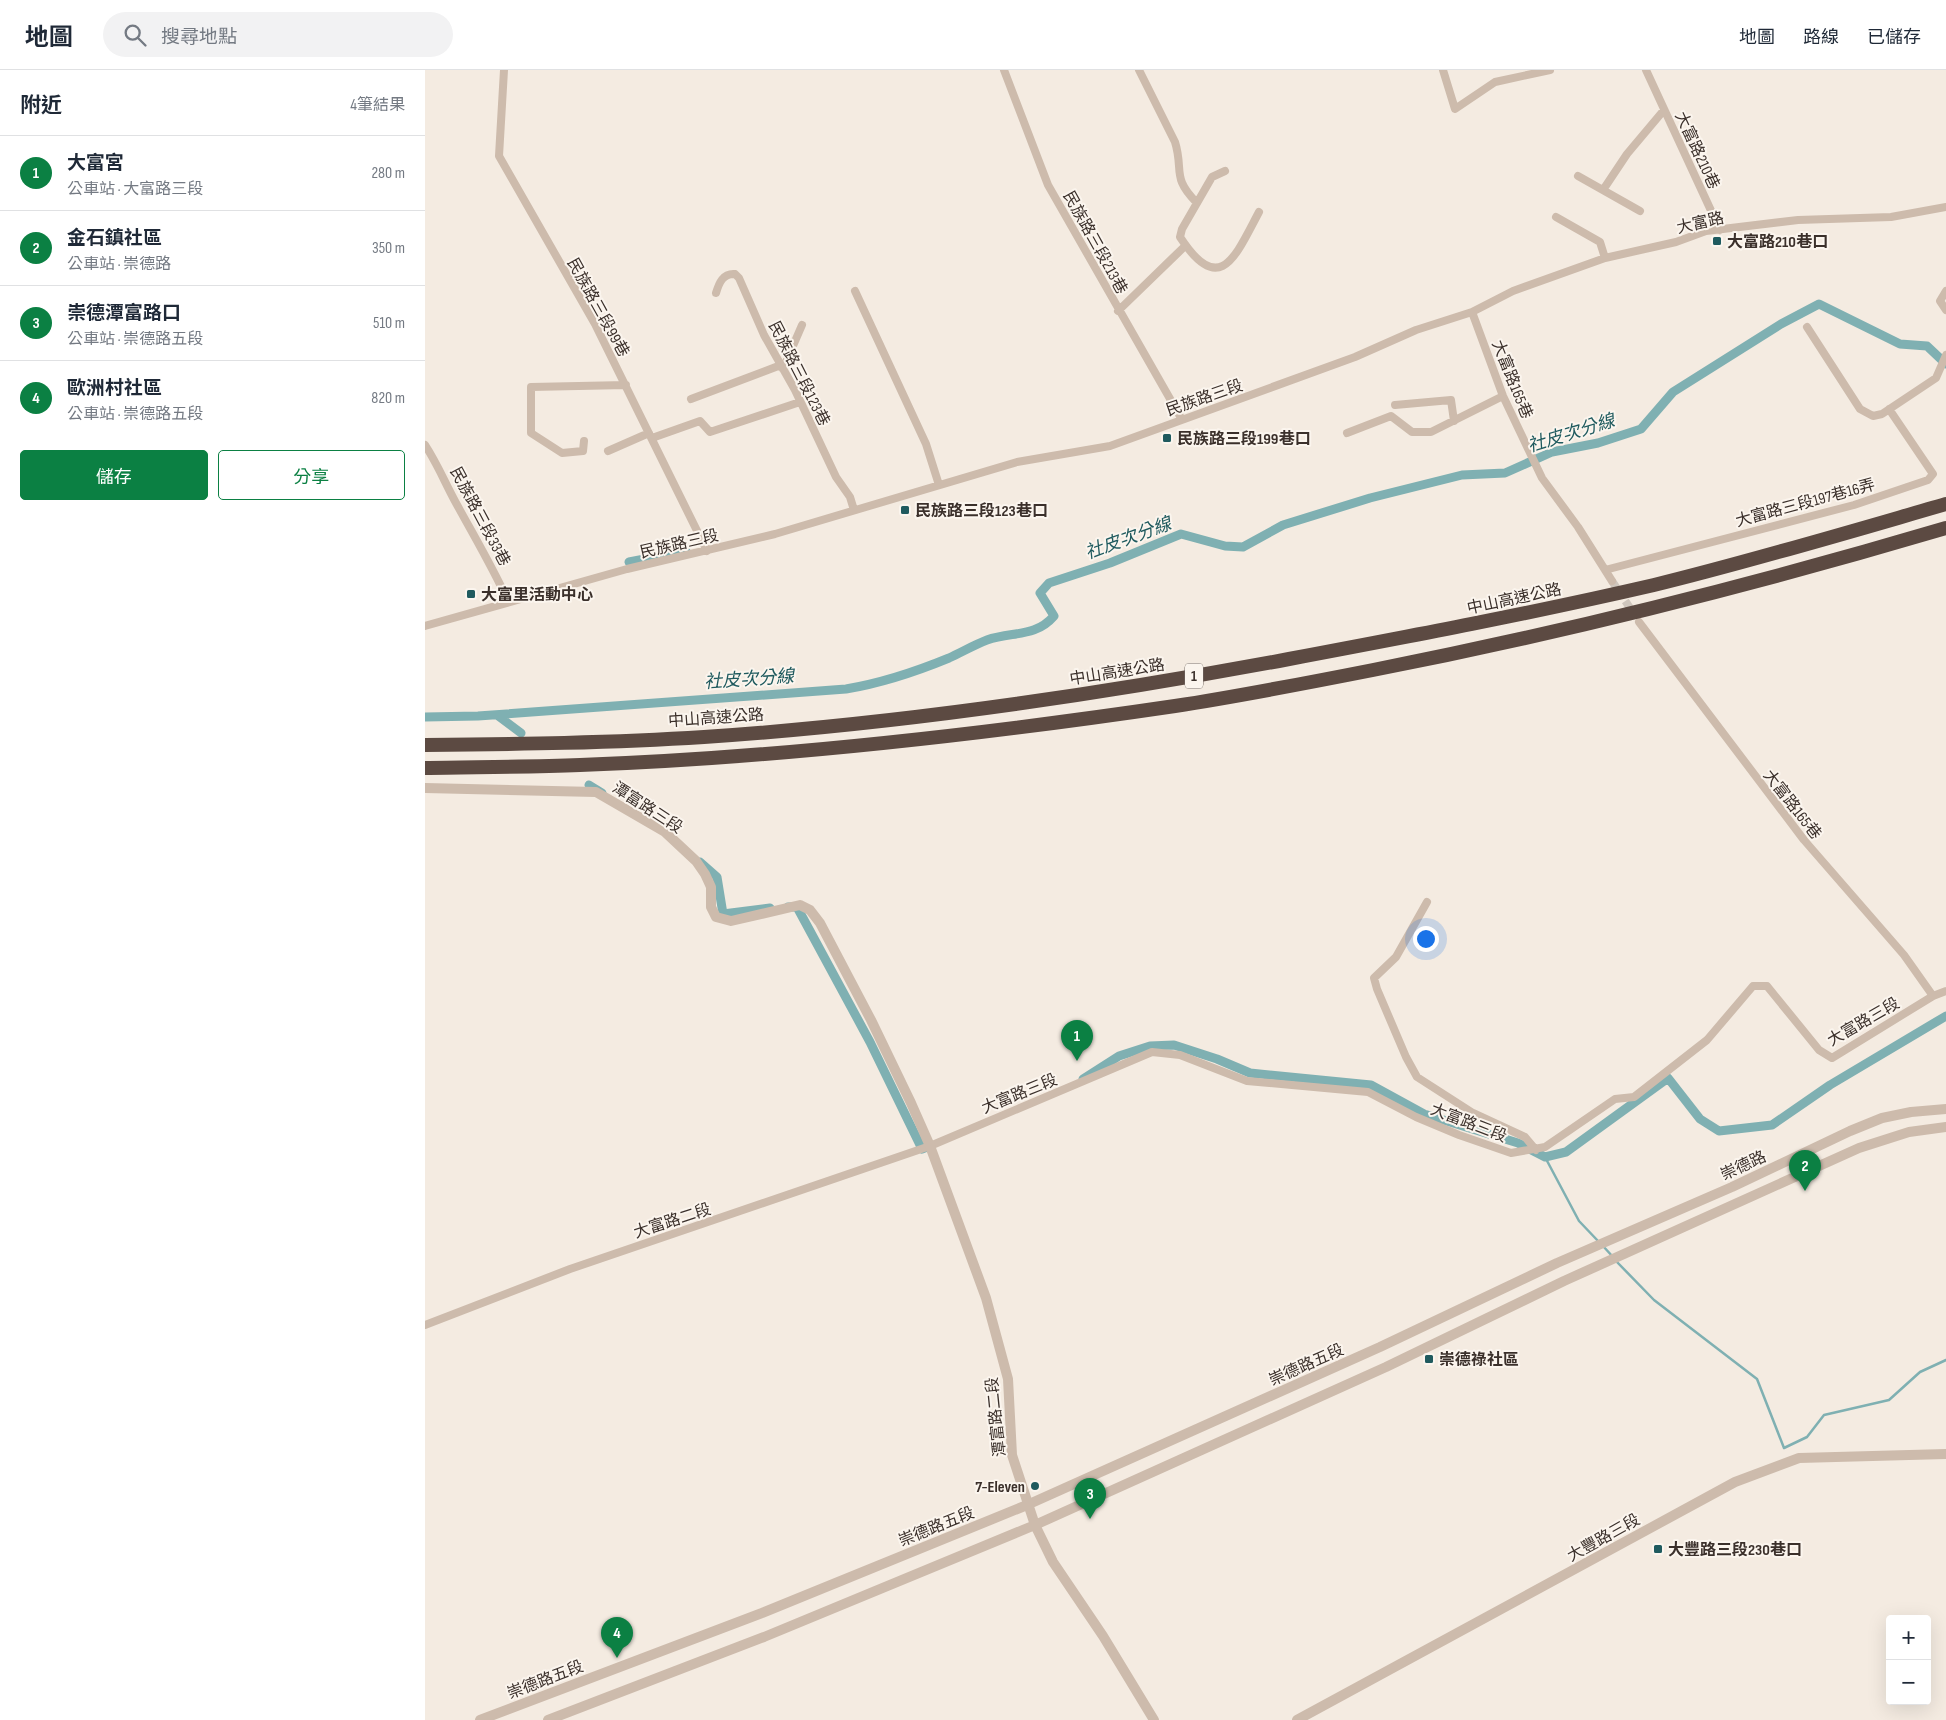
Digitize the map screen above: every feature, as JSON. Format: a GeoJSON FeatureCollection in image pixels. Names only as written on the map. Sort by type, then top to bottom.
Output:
{"type":"FeatureCollection","features":[{"type":"Feature","properties":{"kind":"highway","name":"中山高速公路"},"geometry":{"type":"LineString","coordinates":[[425,745],[597,742],[706,737],[1013,705],[1188,677],[1438,632],[1656,584],[1779,552],[1946,504]]}},
{"type":"Feature","properties":{"kind":"highway","name":"1"},"geometry":{"type":"LineString","coordinates":[[425,768],[582,765],[797,751],[952,734],[1178,705],[1440,657],[1618,618],[1845,558],[1946,528]]}},
{"type":"Feature","properties":{"kind":"street","name":"民族路三段99巷"},"geometry":{"type":"LineString","coordinates":[[504,70],[499,156],[595,324],[707,551]]}},
{"type":"Feature","properties":{"kind":"street","name":"民族路三段213巷"},"geometry":{"type":"LineString","coordinates":[[1004,70],[1048,185],[1118,311],[1181,418]]}},
{"type":"Feature","properties":{"kind":"street"},"geometry":{"type":"LineString","coordinates":[[1139,70],[1175,142],[1178,151],[1179,177],[1187,193],[1197,203]]}},
{"type":"Feature","properties":{"kind":"street"},"geometry":{"type":"LineString","coordinates":[[1443,70],[1455,109],[1495,82],[1551,70]]}},
{"type":"Feature","properties":{"kind":"street","name":"大富路210巷"},"geometry":{"type":"LineString","coordinates":[[1646,70],[1720,230]]}},
{"type":"Feature","properties":{"kind":"street","name":"大富路210巷"},"geometry":{"type":"LineString","coordinates":[[1603,190],[1627,154],[1664,110]]}},
{"type":"Feature","properties":{"kind":"street"},"geometry":{"type":"LineString","coordinates":[[1225,171],[1212,177],[1197,203],[1179,237],[1185,246],[1204,264],[1215,269],[1223,267],[1231,261],[1259,212]]}},
{"type":"Feature","properties":{"kind":"street"},"geometry":{"type":"LineString","coordinates":[[1577,176],[1640,211]]}},
{"type":"Feature","properties":{"kind":"street","name":"大富路"},"geometry":{"type":"LineString","coordinates":[[1472,312],[1513,291],[1605,258],[1676,242],[1706,231],[1798,220],[1891,217],[1946,207]]}},
{"type":"Feature","properties":{"kind":"street"},"geometry":{"type":"LineString","coordinates":[[1556,218],[1600,242],[1605,258]]}},
{"type":"Feature","properties":{"kind":"street"},"geometry":{"type":"LineString","coordinates":[[1118,311],[1185,246]]}},
{"type":"Feature","properties":{"kind":"street","name":"民族路三段123巷"},"geometry":{"type":"LineString","coordinates":[[716,293],[721,281],[728,275],[735,274],[739,278],[764,336],[800,402],[837,478],[850,497],[854,510]]}},
{"type":"Feature","properties":{"kind":"street"},"geometry":{"type":"LineString","coordinates":[[855,291],[926,444],[939,485]]}},
{"type":"Feature","properties":{"kind":"street"},"geometry":{"type":"LineString","coordinates":[[1946,291],[1940,301],[1946,310]]}},
{"type":"Feature","properties":{"kind":"street","name":"大富路165巷"},"geometry":{"type":"LineString","coordinates":[[1472,312],[1503,396],[1542,478],[1578,527],[1612,581]]}},
{"type":"Feature","properties":{"kind":"street","name":"民族路三段"},"geometry":{"type":"LineString","coordinates":[[425,626],[627,569],[707,551],[1017,462],[1063,453],[1098,450],[1181,418],[1251,396],[1355,357],[1416,330],[1472,312]]}},
{"type":"Feature","properties":{"kind":"street"},"geometry":{"type":"LineString","coordinates":[[691,399],[782,367],[802,325]]}},
{"type":"Feature","properties":{"kind":"street"},"geometry":{"type":"LineString","coordinates":[[1807,327],[1860,410],[1873,416],[1882,414],[1936,378],[1946,355]]}},
{"type":"Feature","properties":{"kind":"street"},"geometry":{"type":"LineString","coordinates":[[584,441],[583,451],[562,452],[531,433],[531,387],[626,385]]}},
{"type":"Feature","properties":{"kind":"street"},"geometry":{"type":"LineString","coordinates":[[1347,433],[1391,416],[1411,432],[1431,432],[1503,396]]}},
{"type":"Feature","properties":{"kind":"street"},"geometry":{"type":"LineString","coordinates":[[1395,405],[1451,400],[1454,421]]}},
{"type":"Feature","properties":{"kind":"street"},"geometry":{"type":"LineString","coordinates":[[608,450],[650,435],[700,421],[710,432],[800,402]]}},
{"type":"Feature","properties":{"kind":"street","name":"大富路三段197巷16弄"},"geometry":{"type":"LineString","coordinates":[[1605,570],[1854,505],[1928,480],[1933,474],[1889,409]]}},
{"type":"Feature","properties":{"kind":"street","name":"民族路三段33巷"},"geometry":{"type":"LineString","coordinates":[[425,446],[440,468],[454,500],[489,560],[509,602]]}},
{"type":"Feature","properties":{"kind":"street","name":"大富路165巷"},"geometry":{"type":"LineString","coordinates":[[1639,622],[1804,840],[1904,955],[1933,996]]}},
{"type":"Feature","properties":{"kind":"street","name":"潭富路三段"},"geometry":{"type":"LineString","coordinates":[[425,788],[596,792],[665,832],[696,860],[711,887],[711,907],[716,917],[731,921],[800,905],[809,910],[820,923],[880,1037],[930,1146]]}},
{"type":"Feature","properties":{"kind":"street"},"geometry":{"type":"LineString","coordinates":[[1427,902],[1396,958],[1374,978],[1406,1057],[1417,1077],[1427,1085],[1473,1113],[1525,1137],[1536,1150]]}},
{"type":"Feature","properties":{"kind":"street","name":"大富路三段"},"geometry":{"type":"LineString","coordinates":[[930,1146],[1152,1052],[1180,1056],[1247,1081],[1368,1092],[1416,1117],[1459,1136],[1511,1153],[1536,1150],[1545,1147],[1615,1099],[1633,1097],[1665,1073],[1707,1040],[1753,986],[1767,986],[1819,1050],[1831,1058],[1933,996],[1946,991]]}},
{"type":"Feature","properties":{"kind":"street","name":"崇德路"},"geometry":{"type":"LineString","coordinates":[[1557,1263],[1732,1187],[1882,1118],[1911,1112],[1946,1109]]}},
{"type":"Feature","properties":{"kind":"street","name":"崇德路"},"geometry":{"type":"LineString","coordinates":[[1035,1525],[1387,1367],[1565,1281],[1859,1148],[1909,1132],[1946,1127]]}},
{"type":"Feature","properties":{"kind":"street","name":"大富路二段"},"geometry":{"type":"LineString","coordinates":[[425,1325],[570,1269],[930,1146]]}},
{"type":"Feature","properties":{"kind":"street","name":"潭富路二段"},"geometry":{"type":"LineString","coordinates":[[930,1146],[987,1298],[1007,1379],[1012,1455],[1027,1506],[1053,1562],[1103,1636],[1155,1720]]}},
{"type":"Feature","properties":{"kind":"street","name":"崇德路五段"},"geometry":{"type":"LineString","coordinates":[[480,1720],[762,1613],[1027,1506],[1380,1347],[1557,1263]]}},
{"type":"Feature","properties":{"kind":"street","name":"大豐路三段"},"geometry":{"type":"LineString","coordinates":[[1297,1720],[1735,1482],[1769,1468],[1799,1458],[1946,1454]]}},
{"type":"Feature","properties":{"kind":"street"},"geometry":{"type":"LineString","coordinates":[[548,1720],[772,1634],[1035,1525]]}},
{"type":"Feature","properties":{"kind":"waterway","name":"社皮次分線"},"geometry":{"type":"LineString","coordinates":[[425,717],[478,716],[846,689],[873,684],[924,668],[987,640],[1039,628],[1054,616],[1040,593],[1049,583],[1110,563],[1181,534],[1225,546],[1243,547],[1283,525],[1370,498],[1462,475],[1505,473],[1552,452],[1598,443],[1641,429],[1673,392],[1781,324],[1819,304],[1900,344],[1927,346],[1946,364]]}},
{"type":"Feature","properties":{"kind":"waterway"},"geometry":{"type":"LineString","coordinates":[[629,562],[686,551]]}},
{"type":"Feature","properties":{"kind":"waterway"},"geometry":{"type":"LineString","coordinates":[[497,715],[521,733]]}},
{"type":"Feature","properties":{"kind":"waterway"},"geometry":{"type":"LineString","coordinates":[[589,785],[602,793]]}},
{"type":"Feature","properties":{"kind":"waterway"},"geometry":{"type":"LineString","coordinates":[[700,862],[717,877],[723,914],[770,908]]}},
{"type":"Feature","properties":{"kind":"waterway"},"geometry":{"type":"LineString","coordinates":[[788,907],[797,907],[870,1042],[922,1149],[927,1147]]}},
{"type":"Feature","properties":{"kind":"waterway"},"geometry":{"type":"LineString","coordinates":[[1083,1079],[1119,1056],[1150,1046],[1174,1045],[1217,1059],[1250,1073],[1371,1085],[1424,1114],[1518,1143],[1545,1157],[1566,1152],[1668,1078],[1700,1119],[1719,1131],[1772,1125],[1830,1085],[1946,1016]]}},
{"type":"Feature","properties":{"kind":"waterway"},"geometry":{"type":"LineString","coordinates":[[1545,1157],[1579,1221],[1599,1242]]}},
{"type":"Feature","properties":{"kind":"waterway"},"geometry":{"type":"LineString","coordinates":[[1603,1246],[1613,1257]]}},
{"type":"Feature","properties":{"kind":"waterway"},"geometry":{"type":"LineString","coordinates":[[1616,1261],[1654,1300],[1757,1379],[1784,1448],[1807,1437],[1824,1415],[1889,1400],[1920,1372],[1946,1360]]}},
{"type":"Feature","properties":{"kind":"tunnel"},"geometry":{"type":"LineString","coordinates":[[1612,581],[1634,614]]}},
{"type":"Feature","properties":{"kind":"place","name":"大富路210巷口"},"geometry":{"type":"Point","coordinates":[1717,241]}},
{"type":"Feature","properties":{"kind":"place","name":"民族路三段199巷口"},"geometry":{"type":"Point","coordinates":[1167,438]}},
{"type":"Feature","properties":{"kind":"place","name":"民族路三段123巷口"},"geometry":{"type":"Point","coordinates":[905,510]}},
{"type":"Feature","properties":{"kind":"place","name":"大富里活動中心"},"geometry":{"type":"Point","coordinates":[471,594]}},
{"type":"Feature","properties":{"kind":"place","name":"大富宮"},"geometry":{"type":"Point","coordinates":[1077,1061]}},
{"type":"Feature","properties":{"kind":"place","name":"金石鎮社區"},"geometry":{"type":"Point","coordinates":[1805,1191]}},
{"type":"Feature","properties":{"kind":"place","name":"崇德祿社區"},"geometry":{"type":"Point","coordinates":[1429,1359]}},
{"type":"Feature","properties":{"kind":"place","name":"7-Eleven"},"geometry":{"type":"Point","coordinates":[1035,1486]}},
{"type":"Feature","properties":{"kind":"place","name":"崇德潭富路口"},"geometry":{"type":"Point","coordinates":[1090,1519]}},
{"type":"Feature","properties":{"kind":"place","name":"大豐路三段230巷口"},"geometry":{"type":"Point","coordinates":[1658,1549]}},
{"type":"Feature","properties":{"kind":"place","name":"歐洲村社區"},"geometry":{"type":"Point","coordinates":[617,1658]}}]}
